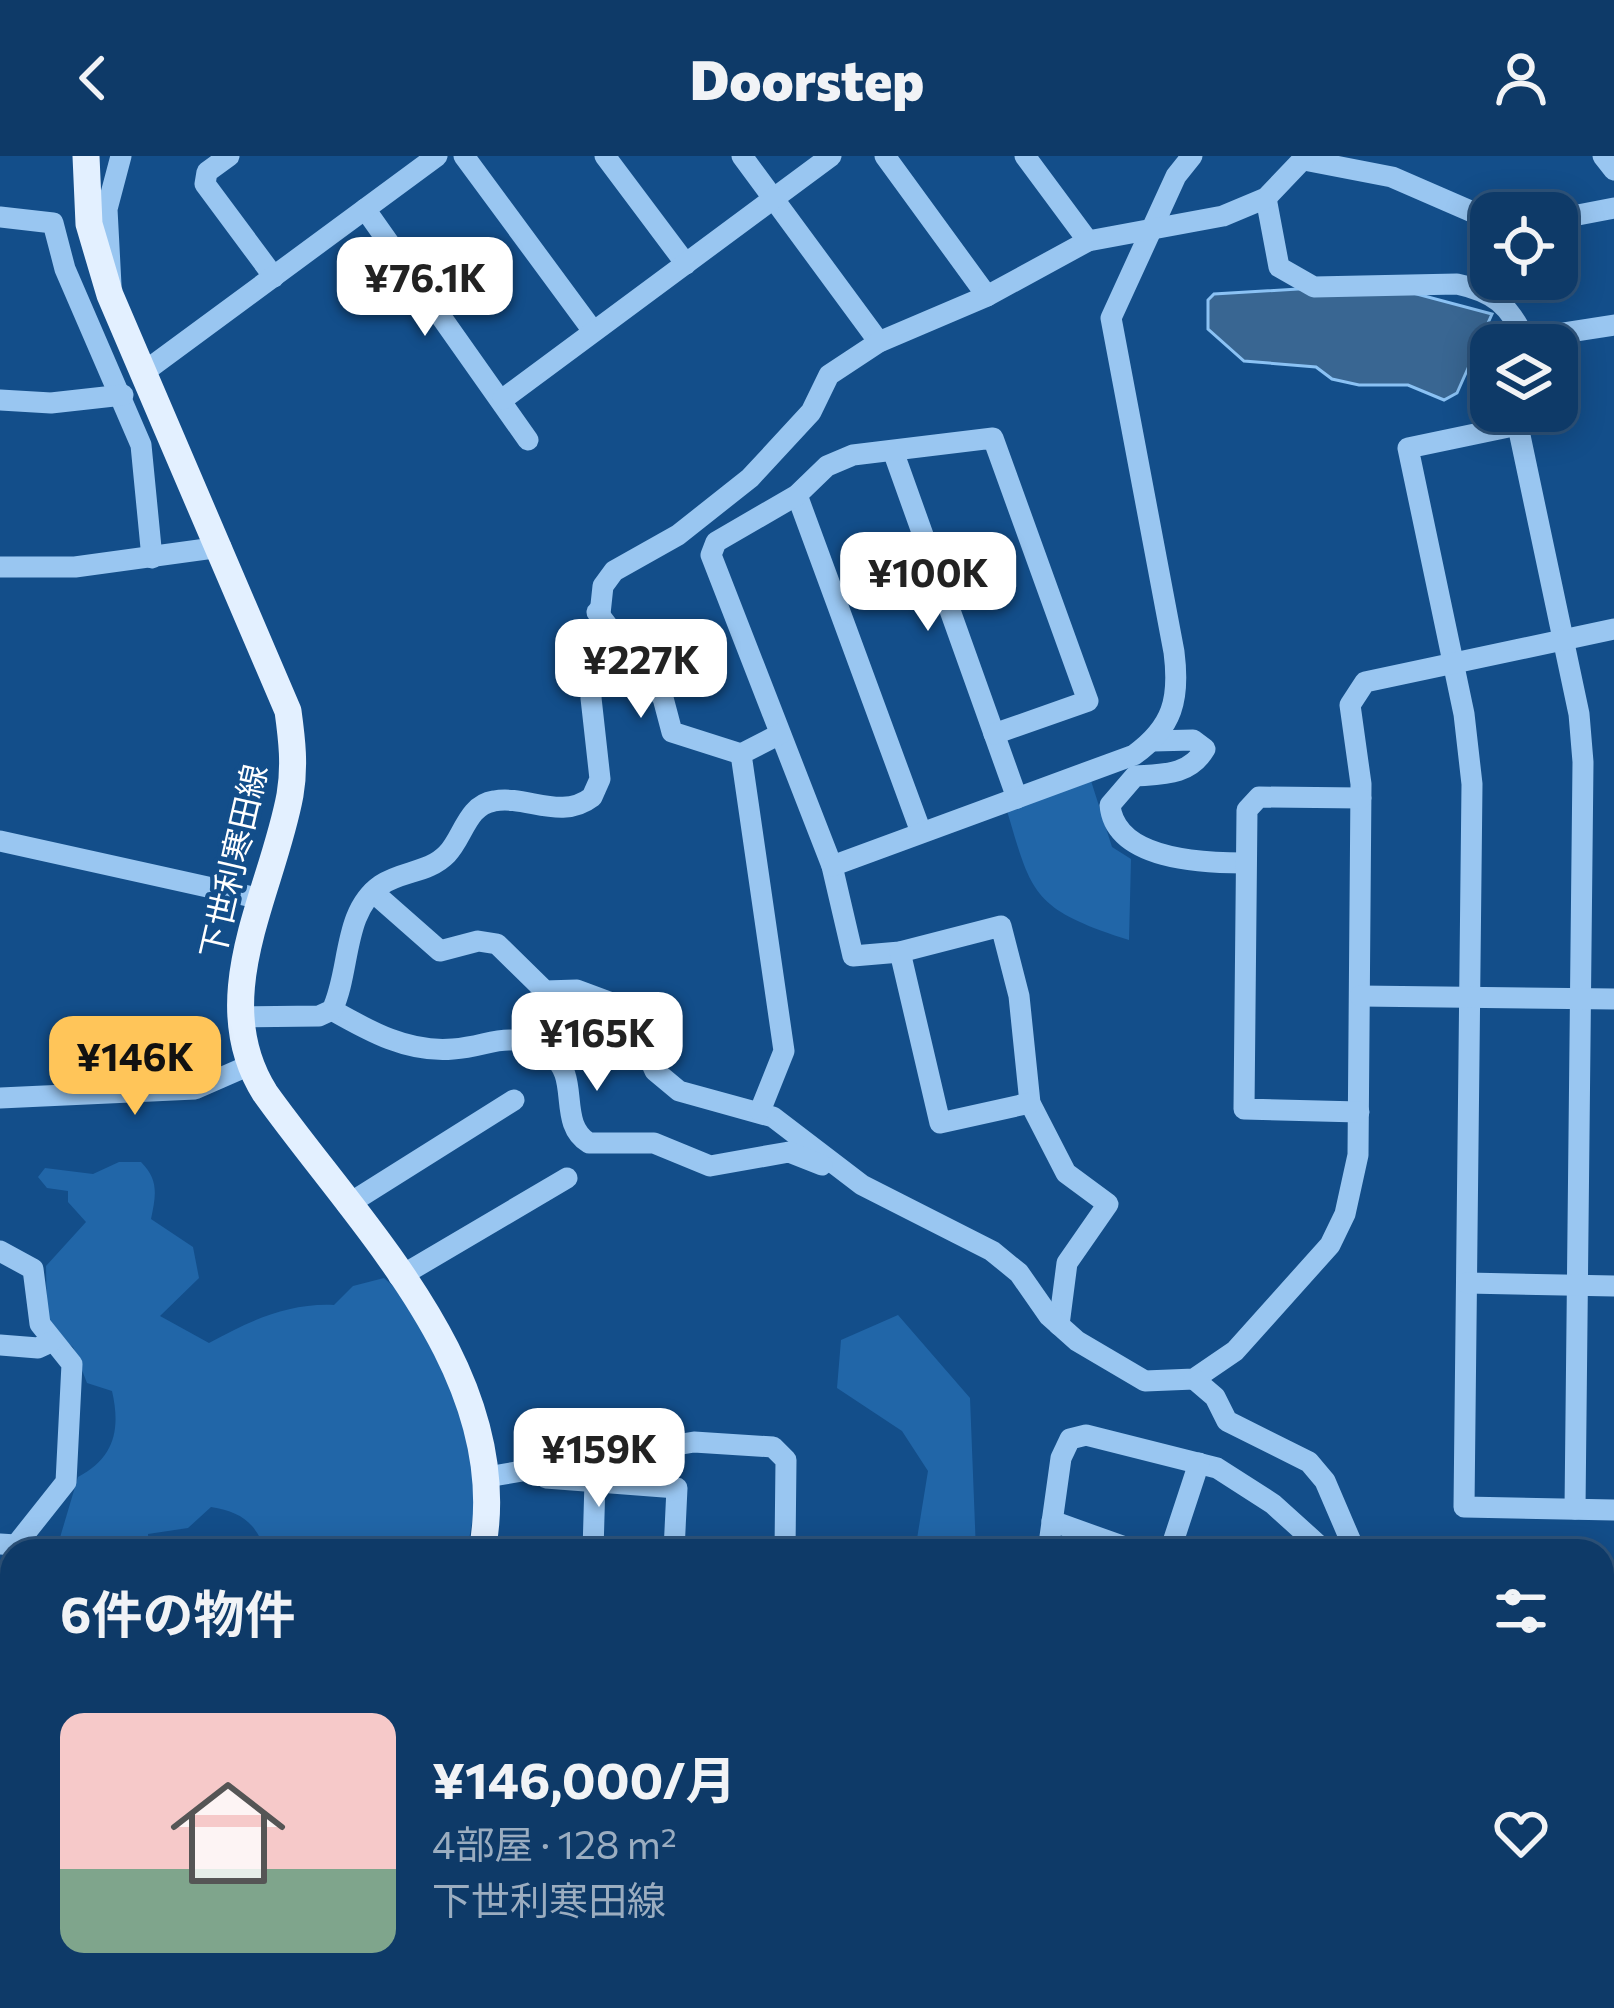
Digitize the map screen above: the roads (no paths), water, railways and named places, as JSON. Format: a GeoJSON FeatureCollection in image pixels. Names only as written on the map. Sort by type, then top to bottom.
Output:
{"type":"FeatureCollection","features":[{"type":"Feature","properties":{"kind":"main road","name":"下世利寒田線"},"geometry":{"type":"LineString","coordinates":[[86,156],[89,224],[110,295],[283,692],[293,751],[289,799],[243,972],[240,1017],[250,1065],[399,1277],[461,1375],[501,1477],[485,1539]]}},
{"type":"Feature","properties":{"kind":"street"},"geometry":{"type":"LineString","coordinates":[[110,295],[113,260],[107,208],[121,156]]}},
{"type":"Feature","properties":{"kind":"street"},"geometry":{"type":"LineString","coordinates":[[229,156],[207,172],[205,184],[274,277]]}},
{"type":"Feature","properties":{"kind":"street"},"geometry":{"type":"LineString","coordinates":[[144,372],[436,156]]}},
{"type":"Feature","properties":{"kind":"street"},"geometry":{"type":"LineString","coordinates":[[464,156],[593,331]]}},
{"type":"Feature","properties":{"kind":"street"},"geometry":{"type":"LineString","coordinates":[[605,156],[686,264]]}},
{"type":"Feature","properties":{"kind":"street"},"geometry":{"type":"LineString","coordinates":[[742,156],[879,341]]}},
{"type":"Feature","properties":{"kind":"street"},"geometry":{"type":"LineString","coordinates":[[503,399],[831,156]]}},
{"type":"Feature","properties":{"kind":"street"},"geometry":{"type":"LineString","coordinates":[[885,156],[987,296]]}},
{"type":"Feature","properties":{"kind":"street"},"geometry":{"type":"LineString","coordinates":[[1025,156],[1088,241]]}},
{"type":"Feature","properties":{"kind":"street"},"geometry":{"type":"LineString","coordinates":[[1162,156],[1176,176]]}},
{"type":"Feature","properties":{"kind":"street"},"geometry":{"type":"LineString","coordinates":[[832,866],[1114,764],[1153,741],[1175,707],[1178,685],[1111,318],[1176,176],[1192,156]]}},
{"type":"Feature","properties":{"kind":"street"},"geometry":{"type":"LineString","coordinates":[[1604,156],[1614,170]]}},
{"type":"Feature","properties":{"kind":"street"},"geometry":{"type":"LineString","coordinates":[[240,1017],[319,1016],[332,1010],[348,967],[353,927],[373,892],[443,859],[474,812],[487,802],[564,807],[592,797],[600,779],[590,698],[603,586],[614,571],[678,535],[750,478],[811,412],[829,375],[879,341],[987,296],[1088,241],[1223,216],[1266,198],[1305,158],[1392,177],[1470,211]]}},
{"type":"Feature","properties":{"kind":"street"},"geometry":{"type":"LineString","coordinates":[[1266,198],[1279,267],[1314,286],[1457,284],[1502,300],[1514,324]]}},
{"type":"Feature","properties":{"kind":"street"},"geometry":{"type":"LineString","coordinates":[[1578,215],[1614,208]]}},
{"type":"Feature","properties":{"kind":"street"},"geometry":{"type":"LineString","coordinates":[[365,209],[528,440]]}},
{"type":"Feature","properties":{"kind":"street"},"geometry":{"type":"LineString","coordinates":[[0,217],[52,223],[64,269],[141,445],[152,558]]}},
{"type":"Feature","properties":{"kind":"street"},"geometry":{"type":"LineString","coordinates":[[1578,334],[1614,328]]}},
{"type":"Feature","properties":{"kind":"street"},"geometry":{"type":"LineString","coordinates":[[0,400],[51,403],[123,395]]}},
{"type":"Feature","properties":{"kind":"street"},"geometry":{"type":"LineString","coordinates":[[1470,431],[1408,448],[1472,784],[1464,1507],[1614,1510]]}},
{"type":"Feature","properties":{"kind":"street"},"geometry":{"type":"LineString","coordinates":[[1520,432],[1564,639],[1582,762],[1575,1509]]}},
{"type":"Feature","properties":{"kind":"street"},"geometry":{"type":"LineString","coordinates":[[994,734],[1088,700],[993,438],[853,455],[827,466],[796,495],[716,542],[711,555],[832,866],[853,956],[900,952],[1001,926],[1019,996],[1030,1103],[1066,1173],[1108,1204],[1067,1263],[1059,1325]]}},
{"type":"Feature","properties":{"kind":"street"},"geometry":{"type":"LineString","coordinates":[[892,452],[1017,798]]}},
{"type":"Feature","properties":{"kind":"street"},"geometry":{"type":"LineString","coordinates":[[796,495],[921,832]]}},
{"type":"Feature","properties":{"kind":"street"},"geometry":{"type":"LineString","coordinates":[[0,567],[75,567],[221,547]]}},
{"type":"Feature","properties":{"kind":"street"},"geometry":{"type":"LineString","coordinates":[[597,612],[657,688],[672,732],[741,754],[780,734]]}},
{"type":"Feature","properties":{"kind":"street"},"geometry":{"type":"LineString","coordinates":[[373,892],[440,951],[488,941],[514,956],[545,992],[577,990],[612,1003],[637,1031],[655,1071],[679,1091],[760,1111],[872,1191],[1001,1257],[1059,1325],[1145,1381],[1194,1379],[1235,1351],[1330,1245],[1353,1186],[1359,1112],[1361,798],[1349,705],[1365,682],[1614,628]]}},
{"type":"Feature","properties":{"kind":"street"},"geometry":{"type":"LineString","coordinates":[[1153,741],[1193,740],[1205,749],[1198,761],[1173,774],[1135,776],[1110,805],[1111,818],[1123,833],[1157,852],[1195,863],[1244,862]]}},
{"type":"Feature","properties":{"kind":"street"},"geometry":{"type":"LineString","coordinates":[[741,754],[784,1051],[760,1111]]}},
{"type":"Feature","properties":{"kind":"street"},"geometry":{"type":"LineString","coordinates":[[1359,1112],[1244,1109],[1244,862],[1247,810],[1259,797],[1361,798]]}},
{"type":"Feature","properties":{"kind":"street"},"geometry":{"type":"LineString","coordinates":[[0,841],[262,899]]}},
{"type":"Feature","properties":{"kind":"street"},"geometry":{"type":"LineString","coordinates":[[900,952],[940,1123],[1030,1103]]}},
{"type":"Feature","properties":{"kind":"street"},"geometry":{"type":"LineString","coordinates":[[1360,995],[1614,999]]}},
{"type":"Feature","properties":{"kind":"street"},"geometry":{"type":"LineString","coordinates":[[332,1010],[392,1042],[451,1050],[499,1038],[547,1052],[566,1072],[575,1130],[589,1143],[654,1143],[710,1166],[797,1154],[822,1165],[855,1192],[872,1191]]}},
{"type":"Feature","properties":{"kind":"street"},"geometry":{"type":"LineString","coordinates":[[0,1098],[205,1088],[250,1065]]}},
{"type":"Feature","properties":{"kind":"street"},"geometry":{"type":"LineString","coordinates":[[347,1205],[514,1100]]}},
{"type":"Feature","properties":{"kind":"street"},"geometry":{"type":"LineString","coordinates":[[399,1277],[566,1178]]}},
{"type":"Feature","properties":{"kind":"street"},"geometry":{"type":"LineString","coordinates":[[0,1251],[33,1269],[40,1324],[72,1364],[66,1481],[21,1539]]}},
{"type":"Feature","properties":{"kind":"street"},"geometry":{"type":"LineString","coordinates":[[1467,1283],[1614,1286]]}},
{"type":"Feature","properties":{"kind":"street"},"geometry":{"type":"LineString","coordinates":[[0,1346],[38,1348],[51,1342]]}},
{"type":"Feature","properties":{"kind":"street"},"geometry":{"type":"LineString","coordinates":[[1194,1379],[1215,1397],[1227,1421],[1309,1462],[1325,1481],[1349,1539]]}},
{"type":"Feature","properties":{"kind":"street"},"geometry":{"type":"LineString","coordinates":[[1050,1539],[1061,1458],[1070,1439],[1094,1436],[1199,1463],[1273,1504],[1312,1539]]}},
{"type":"Feature","properties":{"kind":"street"},"geometry":{"type":"LineString","coordinates":[[501,1477],[694,1442],[773,1447],[786,1460],[785,1539]]}},
{"type":"Feature","properties":{"kind":"street"},"geometry":{"type":"LineString","coordinates":[[1174,1539],[1199,1463]]}},
{"type":"Feature","properties":{"kind":"street"},"geometry":{"type":"LineString","coordinates":[[501,1477],[677,1488],[675,1539]]}},
{"type":"Feature","properties":{"kind":"street"},"geometry":{"type":"LineString","coordinates":[[593,1539],[595,1481]]}},
{"type":"Feature","properties":{"kind":"street"},"geometry":{"type":"LineString","coordinates":[[1052,1520],[1103,1539]]}}]}
